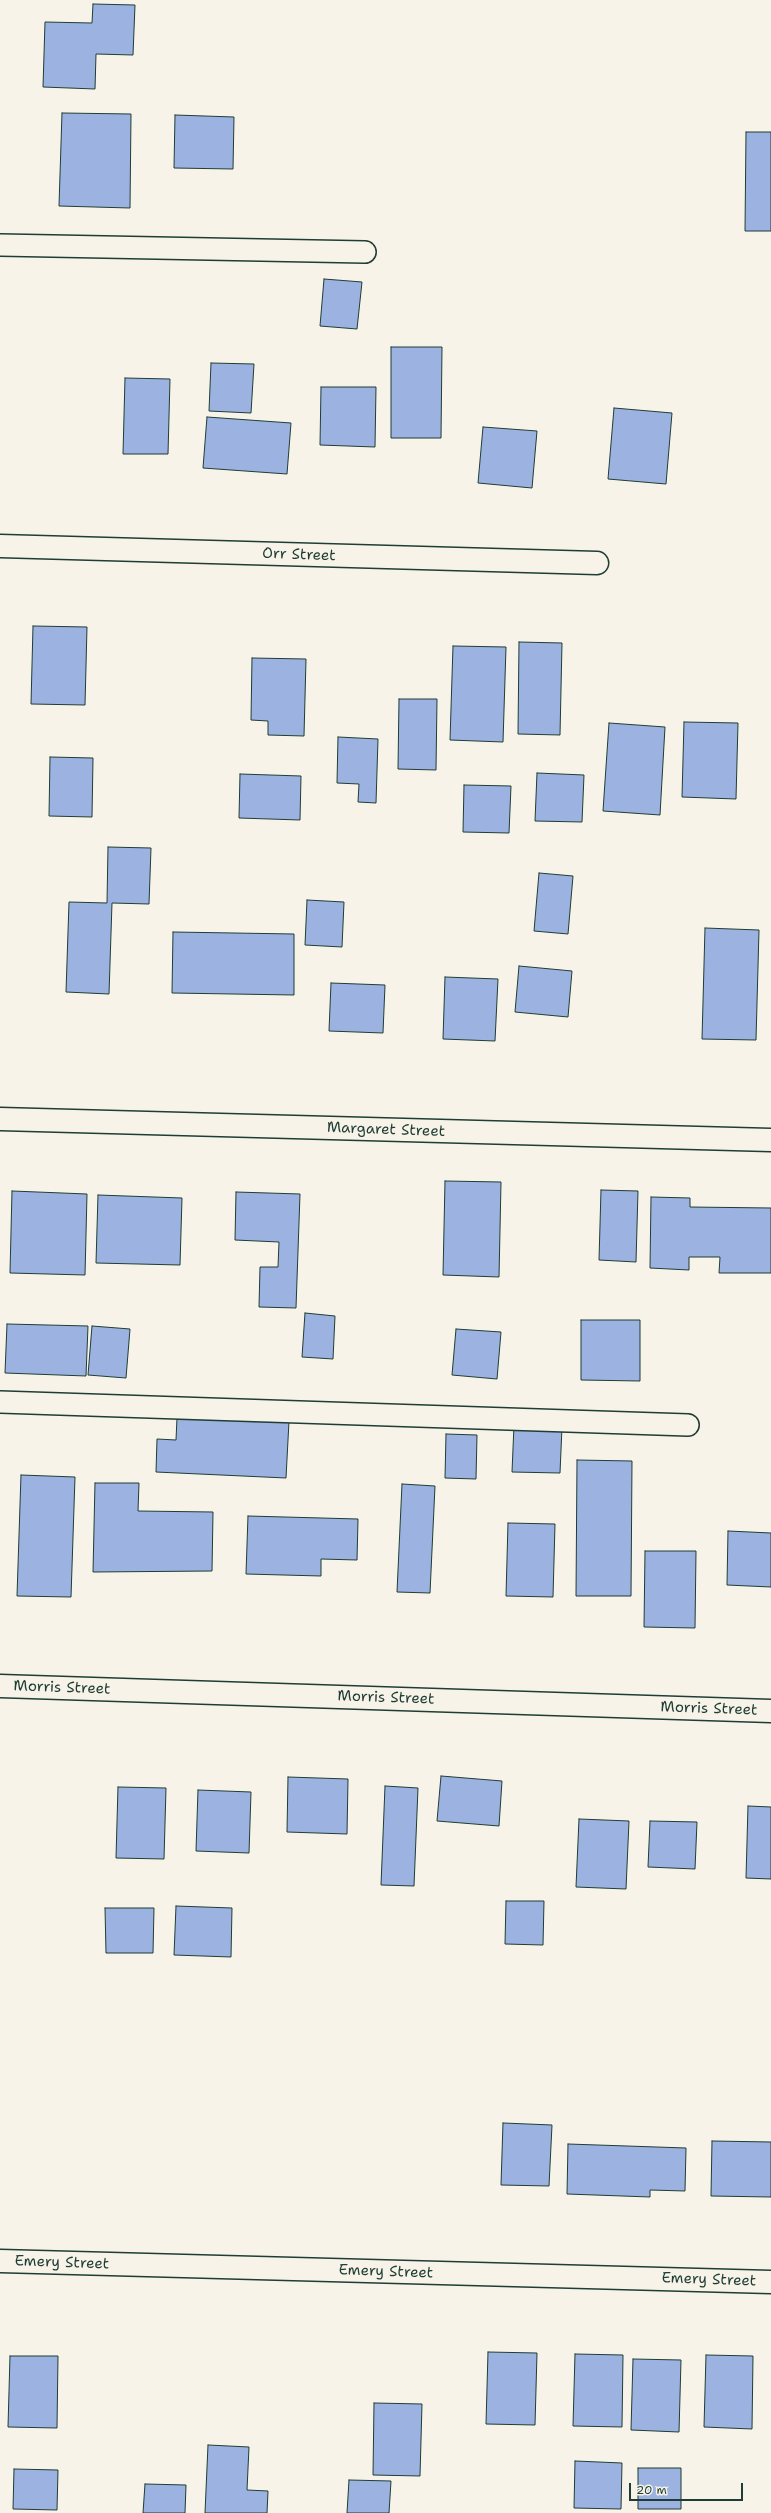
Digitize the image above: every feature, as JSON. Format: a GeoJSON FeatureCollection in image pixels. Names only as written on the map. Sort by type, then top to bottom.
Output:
{"type":"FeatureCollection","features":[{"type":"Feature","properties":{"kind":"street","name":"Orr Street"},"geometry":{"type":"LineString","coordinates":[[0,546],[597,563]]}},
{"type":"Feature","properties":{"kind":"street","name":"Margaret Street"},"geometry":{"type":"LineString","coordinates":[[0,1119],[771,1140]]}},
{"type":"Feature","properties":{"kind":"street","name":"Morris Street"},"geometry":{"type":"LineString","coordinates":[[0,1686],[771,1711]]}},
{"type":"Feature","properties":{"kind":"street","name":"Emery Street"},"geometry":{"type":"LineString","coordinates":[[0,2262],[771,2282]]}},
{"type":"Feature","properties":{"kind":"lane"},"geometry":{"type":"LineString","coordinates":[[0,245],[365,252]]}},
{"type":"Feature","properties":{"kind":"lane"},"geometry":{"type":"LineString","coordinates":[[0,1402],[688,1425]]}},
{"type":"Feature","properties":{"kind":"building"},"geometry":{"type":"Polygon","coordinates":[[[93,4],[135,5],[133,55],[96,54],[95,89],[43,87],[45,22],[92,23],[93,4]]]}},
{"type":"Feature","properties":{"kind":"building"},"geometry":{"type":"Polygon","coordinates":[[[62,113],[131,114],[130,208],[59,206],[62,113]]]}},
{"type":"Feature","properties":{"kind":"building"},"geometry":{"type":"Polygon","coordinates":[[[175,115],[234,117],[233,169],[174,168],[175,115]]]}},
{"type":"Feature","properties":{"kind":"building"},"geometry":{"type":"Polygon","coordinates":[[[746,132],[771,132],[771,231],[745,231],[746,132]]]}},
{"type":"Feature","properties":{"kind":"building"},"geometry":{"type":"Polygon","coordinates":[[[324,279],[362,282],[357,329],[320,326],[324,279]]]}},
{"type":"Feature","properties":{"kind":"building"},"geometry":{"type":"Polygon","coordinates":[[[391,347],[442,347],[441,438],[391,438],[391,347]]]}},
{"type":"Feature","properties":{"kind":"building"},"geometry":{"type":"Polygon","coordinates":[[[211,363],[254,364],[251,413],[209,411],[211,363]]]}},
{"type":"Feature","properties":{"kind":"building"},"geometry":{"type":"Polygon","coordinates":[[[125,378],[170,379],[168,454],[123,454],[125,378]]]}},
{"type":"Feature","properties":{"kind":"building"},"geometry":{"type":"Polygon","coordinates":[[[321,387],[376,387],[375,447],[320,445],[321,387]]]}},
{"type":"Feature","properties":{"kind":"building"},"geometry":{"type":"Polygon","coordinates":[[[614,408],[672,413],[666,484],[608,479],[614,408]]]}},
{"type":"Feature","properties":{"kind":"building"},"geometry":{"type":"Polygon","coordinates":[[[207,417],[291,423],[287,474],[203,468],[207,417]]]}},
{"type":"Feature","properties":{"kind":"building"},"geometry":{"type":"Polygon","coordinates":[[[483,427],[537,431],[532,488],[478,483],[483,427]]]}},
{"type":"Feature","properties":{"kind":"building"},"geometry":{"type":"Polygon","coordinates":[[[33,626],[87,627],[85,705],[31,704],[33,626]]]}},
{"type":"Feature","properties":{"kind":"building"},"geometry":{"type":"Polygon","coordinates":[[[519,642],[562,643],[560,735],[518,734],[519,642]]]}},
{"type":"Feature","properties":{"kind":"building"},"geometry":{"type":"Polygon","coordinates":[[[453,646],[506,647],[503,742],[450,740],[453,646]]]}},
{"type":"Feature","properties":{"kind":"building"},"geometry":{"type":"Polygon","coordinates":[[[252,658],[306,659],[304,736],[268,735],[268,721],[251,720],[252,658]]]}},
{"type":"Feature","properties":{"kind":"building"},"geometry":{"type":"Polygon","coordinates":[[[399,699],[437,699],[436,770],[398,769],[399,699]]]}},
{"type":"Feature","properties":{"kind":"building"},"geometry":{"type":"Polygon","coordinates":[[[684,722],[738,723],[736,799],[682,797],[684,722]]]}},
{"type":"Feature","properties":{"kind":"building"},"geometry":{"type":"Polygon","coordinates":[[[609,723],[665,727],[660,815],[603,811],[609,723]]]}},
{"type":"Feature","properties":{"kind":"building"},"geometry":{"type":"Polygon","coordinates":[[[338,737],[378,739],[376,803],[358,802],[359,784],[337,783],[338,737]]]}},
{"type":"Feature","properties":{"kind":"building"},"geometry":{"type":"Polygon","coordinates":[[[50,757],[93,758],[92,817],[49,816],[50,757]]]}},
{"type":"Feature","properties":{"kind":"building"},"geometry":{"type":"Polygon","coordinates":[[[537,773],[584,775],[582,822],[535,821],[537,773]]]}},
{"type":"Feature","properties":{"kind":"building"},"geometry":{"type":"Polygon","coordinates":[[[240,774],[301,776],[300,820],[239,818],[240,774]]]}},
{"type":"Feature","properties":{"kind":"building"},"geometry":{"type":"Polygon","coordinates":[[[464,785],[511,786],[509,833],[463,832],[464,785]]]}},
{"type":"Feature","properties":{"kind":"building"},"geometry":{"type":"Polygon","coordinates":[[[108,847],[151,848],[149,904],[112,903],[109,994],[66,992],[69,902],[107,903],[108,847]]]}},
{"type":"Feature","properties":{"kind":"building"},"geometry":{"type":"Polygon","coordinates":[[[539,873],[573,876],[568,934],[534,931],[539,873]]]}},
{"type":"Feature","properties":{"kind":"building"},"geometry":{"type":"Polygon","coordinates":[[[307,900],[344,902],[342,947],[305,945],[307,900]]]}},
{"type":"Feature","properties":{"kind":"building"},"geometry":{"type":"Polygon","coordinates":[[[705,928],[759,930],[756,1040],[702,1039],[705,928]]]}},
{"type":"Feature","properties":{"kind":"building"},"geometry":{"type":"Polygon","coordinates":[[[173,932],[294,934],[294,995],[172,993],[173,932]]]}},
{"type":"Feature","properties":{"kind":"building"},"geometry":{"type":"Polygon","coordinates":[[[519,966],[572,971],[568,1017],[515,1012],[519,966]]]}},
{"type":"Feature","properties":{"kind":"building"},"geometry":{"type":"Polygon","coordinates":[[[445,977],[498,979],[495,1041],[443,1039],[445,977]]]}},
{"type":"Feature","properties":{"kind":"building"},"geometry":{"type":"Polygon","coordinates":[[[331,983],[385,985],[383,1033],[329,1031],[331,983]]]}},
{"type":"Feature","properties":{"kind":"building"},"geometry":{"type":"Polygon","coordinates":[[[445,1181],[501,1182],[499,1277],[443,1275],[445,1181]]]}},
{"type":"Feature","properties":{"kind":"building"},"geometry":{"type":"Polygon","coordinates":[[[601,1190],[638,1191],[636,1262],[599,1260],[601,1190]]]}},
{"type":"Feature","properties":{"kind":"building"},"geometry":{"type":"Polygon","coordinates":[[[12,1191],[87,1194],[85,1275],[10,1273],[12,1191]]]}},
{"type":"Feature","properties":{"kind":"building"},"geometry":{"type":"Polygon","coordinates":[[[236,1192],[300,1194],[296,1308],[259,1307],[260,1267],[278,1267],[279,1242],[235,1240],[236,1192]]]}},
{"type":"Feature","properties":{"kind":"building"},"geometry":{"type":"Polygon","coordinates":[[[98,1195],[182,1198],[180,1265],[96,1263],[98,1195]]]}},
{"type":"Feature","properties":{"kind":"building"},"geometry":{"type":"Polygon","coordinates":[[[651,1197],[690,1198],[690,1207],[771,1208],[771,1273],[719,1273],[720,1257],[689,1257],[689,1270],[650,1268],[651,1197]]]}},
{"type":"Feature","properties":{"kind":"building"},"geometry":{"type":"Polygon","coordinates":[[[305,1313],[335,1316],[333,1359],[302,1357],[305,1313]]]}},
{"type":"Feature","properties":{"kind":"building"},"geometry":{"type":"Polygon","coordinates":[[[581,1320],[640,1320],[640,1381],[581,1380],[581,1320]]]}},
{"type":"Feature","properties":{"kind":"building"},"geometry":{"type":"Polygon","coordinates":[[[7,1324],[88,1326],[86,1376],[5,1373],[7,1324]]]}},
{"type":"Feature","properties":{"kind":"building"},"geometry":{"type":"Polygon","coordinates":[[[92,1326],[130,1329],[126,1378],[88,1375],[92,1326]]]}},
{"type":"Feature","properties":{"kind":"building"},"geometry":{"type":"Polygon","coordinates":[[[456,1329],[501,1332],[497,1379],[452,1375],[456,1329]]]}},
{"type":"Feature","properties":{"kind":"building"},"geometry":{"type":"Polygon","coordinates":[[[177,1418],[289,1421],[286,1478],[156,1472],[157,1439],[176,1440],[177,1418]]]}},
{"type":"Feature","properties":{"kind":"building"},"geometry":{"type":"Polygon","coordinates":[[[514,1425],[562,1427],[560,1473],[512,1472],[514,1425]]]}},
{"type":"Feature","properties":{"kind":"building"},"geometry":{"type":"Polygon","coordinates":[[[446,1434],[477,1435],[476,1479],[445,1478],[446,1434]]]}},
{"type":"Feature","properties":{"kind":"building"},"geometry":{"type":"Polygon","coordinates":[[[577,1460],[632,1461],[631,1596],[576,1596],[577,1460]]]}},
{"type":"Feature","properties":{"kind":"building"},"geometry":{"type":"Polygon","coordinates":[[[21,1475],[75,1477],[71,1597],[17,1596],[21,1475]]]}},
{"type":"Feature","properties":{"kind":"building"},"geometry":{"type":"Polygon","coordinates":[[[95,1483],[139,1483],[138,1511],[213,1512],[212,1571],[93,1572],[95,1483]]]}},
{"type":"Feature","properties":{"kind":"building"},"geometry":{"type":"Polygon","coordinates":[[[402,1484],[435,1486],[430,1593],[397,1592],[402,1484]]]}},
{"type":"Feature","properties":{"kind":"building"},"geometry":{"type":"Polygon","coordinates":[[[248,1516],[358,1519],[357,1560],[321,1559],[321,1576],[246,1574],[248,1516]]]}},
{"type":"Feature","properties":{"kind":"building"},"geometry":{"type":"Polygon","coordinates":[[[508,1523],[555,1524],[553,1597],[506,1596],[508,1523]]]}},
{"type":"Feature","properties":{"kind":"building"},"geometry":{"type":"Polygon","coordinates":[[[728,1531],[771,1533],[771,1587],[727,1585],[728,1531]]]}},
{"type":"Feature","properties":{"kind":"building"},"geometry":{"type":"Polygon","coordinates":[[[645,1551],[696,1551],[695,1628],[644,1627],[645,1551]]]}},
{"type":"Feature","properties":{"kind":"building"},"geometry":{"type":"Polygon","coordinates":[[[441,1776],[502,1781],[499,1826],[437,1821],[441,1776]]]}},
{"type":"Feature","properties":{"kind":"building"},"geometry":{"type":"Polygon","coordinates":[[[288,1777],[348,1779],[347,1834],[287,1832],[288,1777]]]}},
{"type":"Feature","properties":{"kind":"building"},"geometry":{"type":"Polygon","coordinates":[[[385,1786],[418,1788],[414,1886],[381,1885],[385,1786]]]}},
{"type":"Feature","properties":{"kind":"building"},"geometry":{"type":"Polygon","coordinates":[[[118,1787],[166,1788],[164,1859],[116,1858],[118,1787]]]}},
{"type":"Feature","properties":{"kind":"building"},"geometry":{"type":"Polygon","coordinates":[[[198,1790],[251,1792],[249,1853],[196,1851],[198,1790]]]}},
{"type":"Feature","properties":{"kind":"building"},"geometry":{"type":"Polygon","coordinates":[[[748,1806],[771,1807],[771,1879],[746,1878],[748,1806]]]}},
{"type":"Feature","properties":{"kind":"building"},"geometry":{"type":"Polygon","coordinates":[[[579,1819],[629,1821],[626,1889],[576,1887],[579,1819]]]}},
{"type":"Feature","properties":{"kind":"building"},"geometry":{"type":"Polygon","coordinates":[[[650,1821],[697,1822],[695,1869],[648,1867],[650,1821]]]}},
{"type":"Feature","properties":{"kind":"building"},"geometry":{"type":"Polygon","coordinates":[[[506,1901],[544,1901],[543,1945],[505,1944],[506,1901]]]}},
{"type":"Feature","properties":{"kind":"building"},"geometry":{"type":"Polygon","coordinates":[[[176,1906],[232,1908],[231,1957],[174,1955],[176,1906]]]}},
{"type":"Feature","properties":{"kind":"building"},"geometry":{"type":"Polygon","coordinates":[[[105,1908],[154,1908],[153,1953],[106,1953],[105,1908]]]}},
{"type":"Feature","properties":{"kind":"building"},"geometry":{"type":"Polygon","coordinates":[[[503,2123],[552,2125],[549,2186],[501,2185],[503,2123]]]}},
{"type":"Feature","properties":{"kind":"building"},"geometry":{"type":"Polygon","coordinates":[[[712,2141],[771,2142],[771,2197],[711,2196],[712,2141]]]}},
{"type":"Feature","properties":{"kind":"building"},"geometry":{"type":"Polygon","coordinates":[[[568,2144],[686,2148],[685,2191],[650,2190],[650,2197],[567,2194],[568,2144]]]}},
{"type":"Feature","properties":{"kind":"building"},"geometry":{"type":"Polygon","coordinates":[[[488,2352],[537,2353],[535,2425],[486,2424],[488,2352]]]}},
{"type":"Feature","properties":{"kind":"building"},"geometry":{"type":"Polygon","coordinates":[[[575,2354],[623,2355],[622,2427],[573,2426],[575,2354]]]}},
{"type":"Feature","properties":{"kind":"building"},"geometry":{"type":"Polygon","coordinates":[[[706,2355],[753,2356],[752,2429],[704,2427],[706,2355]]]}},
{"type":"Feature","properties":{"kind":"building"},"geometry":{"type":"Polygon","coordinates":[[[10,2356],[58,2356],[57,2428],[8,2427],[10,2356]]]}},
{"type":"Feature","properties":{"kind":"building"},"geometry":{"type":"Polygon","coordinates":[[[633,2359],[681,2360],[679,2432],[631,2430],[633,2359]]]}},
{"type":"Feature","properties":{"kind":"building"},"geometry":{"type":"Polygon","coordinates":[[[374,2403],[422,2404],[420,2476],[373,2475],[374,2403]]]}},
{"type":"Feature","properties":{"kind":"building"},"geometry":{"type":"Polygon","coordinates":[[[208,2445],[249,2447],[247,2490],[268,2491],[267,2513],[205,2513],[208,2445]]]}},
{"type":"Feature","properties":{"kind":"building"},"geometry":{"type":"Polygon","coordinates":[[[575,2461],[622,2463],[621,2509],[574,2508],[575,2461]]]}},
{"type":"Feature","properties":{"kind":"building"},"geometry":{"type":"Polygon","coordinates":[[[638,2468],[681,2468],[681,2509],[638,2509],[638,2468]]]}},
{"type":"Feature","properties":{"kind":"building"},"geometry":{"type":"Polygon","coordinates":[[[14,2469],[58,2470],[57,2510],[13,2509],[14,2469]]]}},
{"type":"Feature","properties":{"kind":"building"},"geometry":{"type":"Polygon","coordinates":[[[349,2480],[391,2481],[389,2513],[347,2513],[349,2480]]]}},
{"type":"Feature","properties":{"kind":"building"},"geometry":{"type":"Polygon","coordinates":[[[145,2484],[186,2485],[185,2513],[143,2513],[145,2484]]]}}]}
